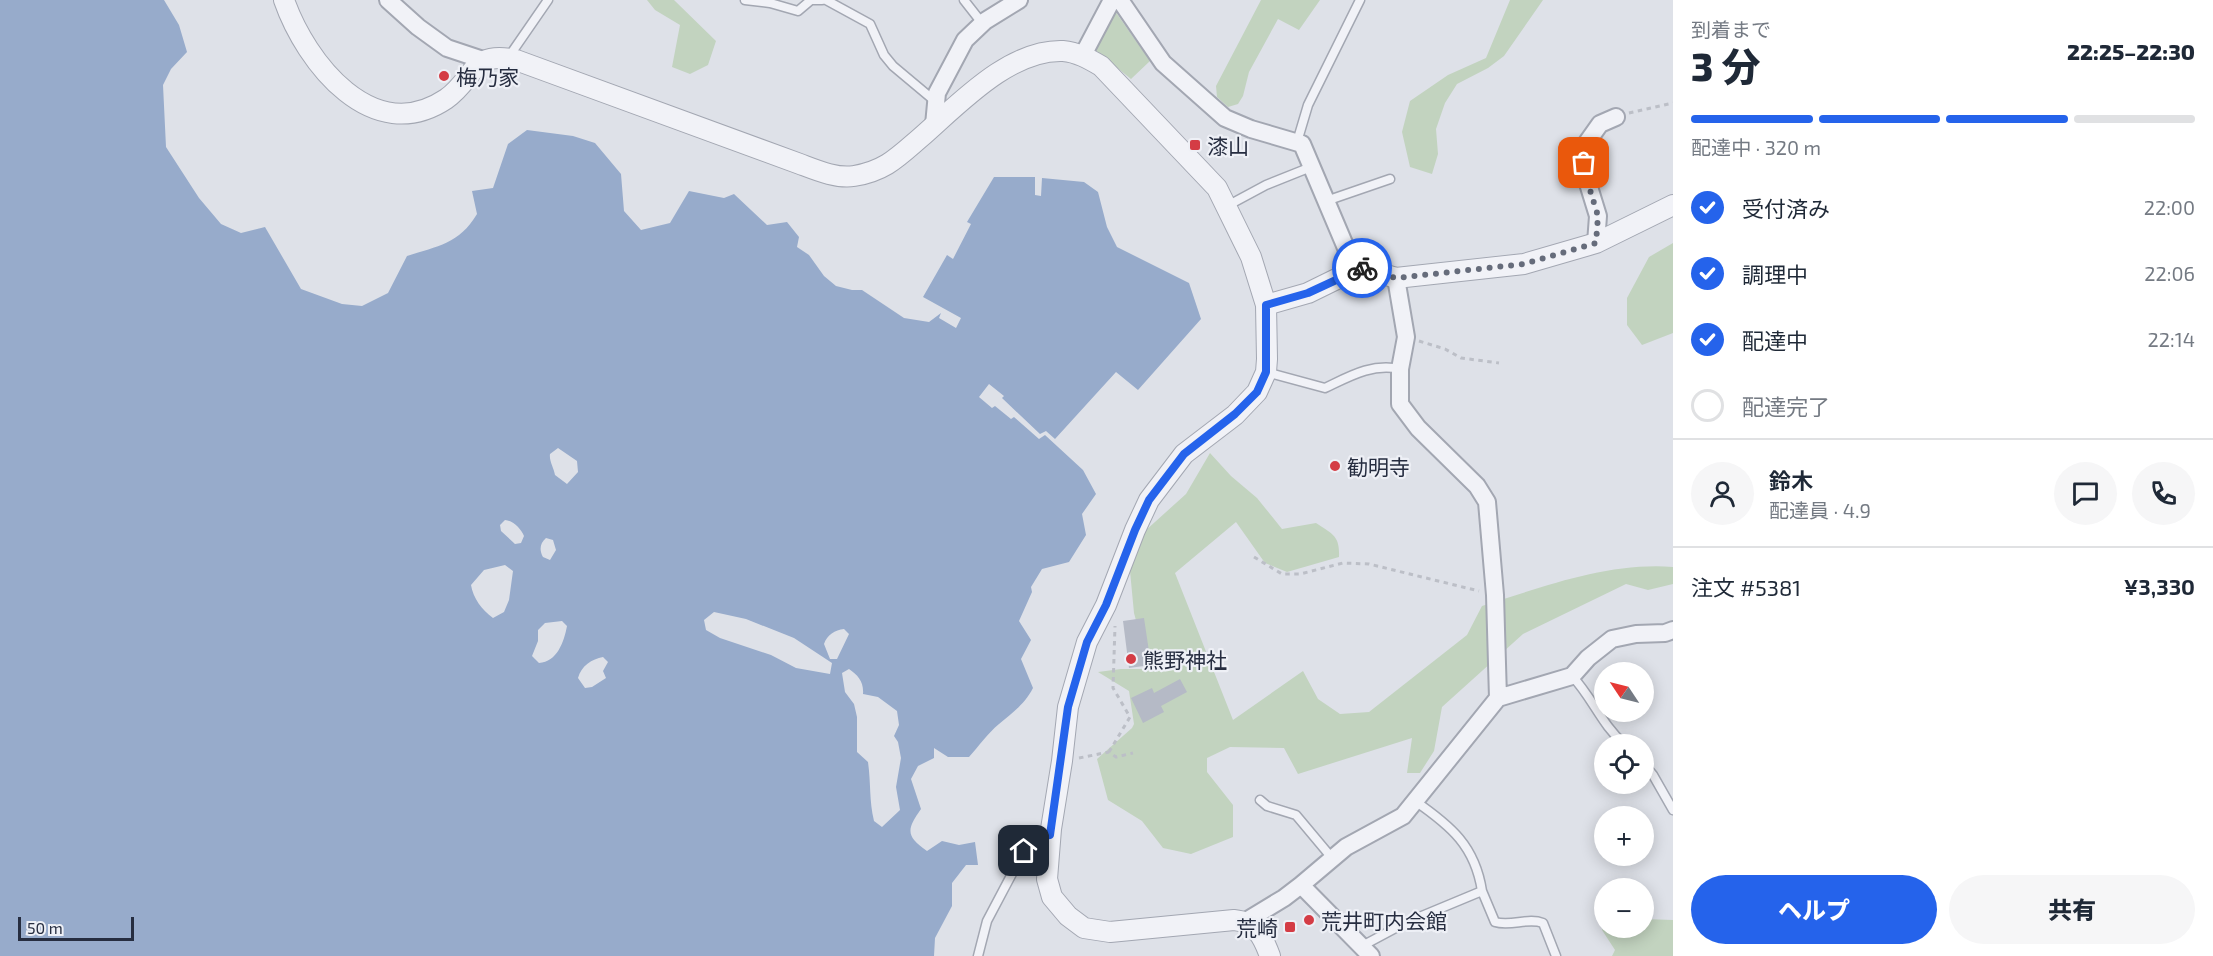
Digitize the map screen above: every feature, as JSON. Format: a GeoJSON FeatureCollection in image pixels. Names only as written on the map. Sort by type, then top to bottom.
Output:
{"type":"FeatureCollection","features":[{"type":"Feature","properties":{"kind":"street"},"geometry":{"type":"LineString","coordinates":[[284,0],[302,39],[326,72],[349,95],[372,109],[394,113],[418,112],[447,98],[483,60]]}},
{"type":"Feature","properties":{"kind":"street"},"geometry":{"type":"LineString","coordinates":[[388,0],[418,27],[447,48],[483,60],[499,56],[507,58],[800,164],[851,177],[873,172],[891,164],[966,97],[1011,64],[1038,54],[1063,51],[1083,55],[1101,66],[1197,165],[1217,188],[1251,257],[1266,305],[1266,372],[1257,392],[1235,414],[1184,454],[1149,500],[1135,530],[1106,605],[1087,642],[1070,698],[1050,835],[1047,879],[1052,897],[1068,916],[1084,928],[1110,932],[1234,920],[1246,921],[1257,928],[1270,956]]}},
{"type":"Feature","properties":{"kind":"street"},"geometry":{"type":"LineString","coordinates":[[934,125],[937,93],[965,40],[982,23],[1019,0]]}},
{"type":"Feature","properties":{"kind":"street"},"geometry":{"type":"LineString","coordinates":[[1083,55],[1112,0]]}},
{"type":"Feature","properties":{"kind":"street"},"geometry":{"type":"LineString","coordinates":[[1120,0],[1163,63],[1225,118],[1251,129],[1302,144],[1349,255],[1361,267],[1396,278],[1524,264],[1596,243],[1673,205]]}},
{"type":"Feature","properties":{"kind":"street"},"geometry":{"type":"LineString","coordinates":[[1596,243],[1598,216],[1586,177],[1583,148],[1600,124],[1616,117]]}},
{"type":"Feature","properties":{"kind":"street"},"geometry":{"type":"LineString","coordinates":[[1266,305],[1308,293],[1361,267]]}},
{"type":"Feature","properties":{"kind":"street"},"geometry":{"type":"LineString","coordinates":[[1396,278],[1406,337],[1400,369],[1400,404],[1418,428],[1477,486],[1487,502],[1495,595],[1498,698]]}},
{"type":"Feature","properties":{"kind":"street"},"geometry":{"type":"LineString","coordinates":[[1246,921],[1284,898],[1346,847],[1403,816],[1498,698],[1572,676],[1588,658],[1612,639],[1636,634],[1665,633],[1673,630]]}},
{"type":"Feature","properties":{"kind":"street"},"geometry":{"type":"LineString","coordinates":[[1300,885],[1367,951]]}},
{"type":"Feature","properties":{"kind":"lane"},"geometry":{"type":"LineString","coordinates":[[507,58],[548,0]]}},
{"type":"Feature","properties":{"kind":"lane"},"geometry":{"type":"LineString","coordinates":[[745,0],[770,3],[798,11],[812,0],[824,0],[870,24],[884,55],[893,66],[936,102]]}},
{"type":"Feature","properties":{"kind":"lane"},"geometry":{"type":"LineString","coordinates":[[964,0],[982,23]]}},
{"type":"Feature","properties":{"kind":"lane"},"geometry":{"type":"LineString","coordinates":[[1297,142],[1308,105],[1360,0]]}},
{"type":"Feature","properties":{"kind":"lane"},"geometry":{"type":"LineString","coordinates":[[1226,207],[1266,185],[1311,167]]}},
{"type":"Feature","properties":{"kind":"lane"},"geometry":{"type":"LineString","coordinates":[[1325,201],[1390,179]]}},
{"type":"Feature","properties":{"kind":"lane"},"geometry":{"type":"LineString","coordinates":[[1266,372],[1325,388],[1363,370],[1390,367],[1400,369]]}},
{"type":"Feature","properties":{"kind":"lane"},"geometry":{"type":"LineString","coordinates":[[1572,676],[1584,688],[1614,734]]}},
{"type":"Feature","properties":{"kind":"lane"},"geometry":{"type":"LineString","coordinates":[[1654,777],[1673,810]]}},
{"type":"Feature","properties":{"kind":"lane"},"geometry":{"type":"LineString","coordinates":[[1260,800],[1267,806],[1296,815],[1332,858]]}},
{"type":"Feature","properties":{"kind":"lane"},"geometry":{"type":"LineString","coordinates":[[1415,801],[1444,821],[1465,844],[1479,870],[1482,891],[1495,922],[1506,925],[1536,920],[1543,923],[1556,956]]}},
{"type":"Feature","properties":{"kind":"lane"},"geometry":{"type":"LineString","coordinates":[[978,956],[987,921],[1024,851],[1043,836],[1050,835]]}},
{"type":"Feature","properties":{"kind":"lane"},"geometry":{"type":"LineString","coordinates":[[1367,951],[1405,923],[1482,891]]}},
{"type":"Feature","properties":{"kind":"path"},"geometry":{"type":"LineString","coordinates":[[1616,117],[1673,103]]}},
{"type":"Feature","properties":{"kind":"path"},"geometry":{"type":"LineString","coordinates":[[1406,337],[1445,349],[1461,358],[1499,363]]}},
{"type":"Feature","properties":{"kind":"path"},"geometry":{"type":"LineString","coordinates":[[1254,557],[1282,574],[1300,574],[1343,563],[1369,564],[1495,595]]}},
{"type":"Feature","properties":{"kind":"path"},"geometry":{"type":"LineString","coordinates":[[1106,605],[1115,626],[1113,688],[1130,717],[1109,752]]}},
{"type":"Feature","properties":{"kind":"path"},"geometry":{"type":"LineString","coordinates":[[1062,761],[1109,752],[1116,757],[1133,753]]}},
{"type":"Feature","properties":{"kind":"green space"},"geometry":{"type":"Polygon","coordinates":[[[647,0],[674,0],[716,41],[708,65],[690,74],[672,67],[680,25],[655,10],[647,0]]]}},
{"type":"Feature","properties":{"kind":"green space"},"geometry":{"type":"Polygon","coordinates":[[[1261,0],[1320,0],[1299,30],[1278,19],[1249,72],[1243,96],[1238,104],[1228,107],[1217,97],[1216,86],[1261,0]]]}},
{"type":"Feature","properties":{"kind":"green space"},"geometry":{"type":"Polygon","coordinates":[[[1510,0],[1543,0],[1504,56],[1488,68],[1457,84],[1445,103],[1436,129],[1438,154],[1432,174],[1410,167],[1402,132],[1410,101],[1448,75],[1486,58],[1510,0]]]}},
{"type":"Feature","properties":{"kind":"green space"},"geometry":{"type":"Polygon","coordinates":[[[1115,11],[1150,61],[1131,79],[1094,49],[1115,11]]]}},
{"type":"Feature","properties":{"kind":"green space"},"geometry":{"type":"Polygon","coordinates":[[[1673,243],[1673,333],[1642,345],[1627,325],[1627,298],[1649,257],[1673,243]]]}},
{"type":"Feature","properties":{"kind":"green space"},"geometry":{"type":"Polygon","coordinates":[[[1210,453],[1231,476],[1257,498],[1282,529],[1316,523],[1334,536],[1339,550],[1339,557],[1287,572],[1265,563],[1236,522],[1175,573],[1233,720],[1303,671],[1318,699],[1340,714],[1369,712],[1467,635],[1482,606],[1528,591],[1600,572],[1649,566],[1673,567],[1673,584],[1648,590],[1626,584],[1523,634],[1442,707],[1434,751],[1420,773],[1407,773],[1412,738],[1298,774],[1284,748],[1230,747],[1207,758],[1207,772],[1233,805],[1233,837],[1191,854],[1163,848],[1142,821],[1108,800],[1097,759],[1134,724],[1129,691],[1098,672],[1149,669],[1134,613],[1130,571],[1145,531],[1186,494],[1210,453]]]}},
{"type":"Feature","properties":{"kind":"green space"},"geometry":{"type":"Polygon","coordinates":[[[1654,919],[1673,920],[1673,956],[1612,956],[1615,950],[1607,938],[1654,938],[1654,919]]]}},
{"type":"Feature","properties":{"kind":"water"},"geometry":{"type":"Polygon","coordinates":[[[0,0],[164,0],[179,25],[187,52],[171,69],[163,85],[166,147],[199,198],[221,224],[241,233],[265,227],[301,289],[342,304],[362,306],[388,293],[407,256],[438,246],[463,232],[477,214],[472,191],[493,188],[508,144],[527,130],[573,136],[595,143],[621,174],[624,211],[641,230],[670,223],[689,191],[724,198],[734,194],[767,225],[787,222],[799,237],[797,247],[809,255],[824,276],[836,286],[862,290],[904,318],[929,322],[941,313],[939,318],[956,328],[961,318],[923,297],[947,255],[953,259],[971,224],[967,222],[994,177],[1035,177],[1035,195],[1041,196],[1042,178],[1084,182],[1098,192],[1107,227],[1117,247],[1189,283],[1201,319],[1138,390],[1116,372],[1055,439],[1046,431],[1040,434],[1002,398],[1004,396],[989,384],[979,397],[1011,419],[1014,417],[1039,439],[1045,435],[1083,470],[1096,494],[1082,514],[1086,535],[1069,562],[1042,569],[1031,587],[1032,592],[1019,621],[1031,640],[1021,659],[1033,688],[1030,694],[1018,708],[991,731],[969,757],[948,757],[934,748],[934,758],[918,766],[911,779],[921,809],[910,832],[915,841],[927,851],[942,841],[959,845],[975,842],[978,865],[966,865],[952,883],[952,906],[935,938],[934,956],[0,956],[0,0]],[[558,448],[550,454],[555,475],[567,484],[578,472],[577,461],[558,448]],[[505,520],[500,525],[501,531],[515,544],[521,543],[524,536],[517,526],[505,520]],[[546,538],[542,542],[543,557],[550,560],[556,550],[553,540],[546,538]],[[505,565],[484,570],[471,585],[479,603],[493,618],[504,612],[509,600],[513,571],[505,565]],[[562,621],[545,623],[538,630],[538,641],[532,656],[539,663],[551,659],[559,650],[567,626],[562,621]],[[844,629],[837,630],[824,644],[830,659],[837,659],[849,634],[844,629]],[[603,657],[595,659],[579,674],[578,678],[585,688],[592,687],[606,678],[603,671],[608,662],[603,657]],[[849,669],[842,673],[845,692],[854,704],[857,717],[857,752],[868,762],[874,821],[882,827],[900,810],[896,787],[901,758],[898,742],[894,736],[899,725],[897,711],[878,697],[863,694],[860,679],[849,669]]]}},
{"type":"Feature","properties":{"kind":"pier"},"geometry":{"type":"Polygon","coordinates":[[[714,612],[746,619],[794,638],[832,663],[830,674],[796,668],[771,655],[720,638],[706,630],[704,620],[714,612]]]}},
{"type":"Feature","properties":{"kind":"building"},"geometry":{"type":"Polygon","coordinates":[[[1144,618],[1151,665],[1129,668],[1123,621],[1144,618]]]}},
{"type":"Feature","properties":{"kind":"building"},"geometry":{"type":"Polygon","coordinates":[[[1180,679],[1187,692],[1161,706],[1164,712],[1143,723],[1131,698],[1152,688],[1154,693],[1180,679]]]}},
{"type":"Feature","properties":{"kind":"way so far"},"geometry":{"type":"LineString","coordinates":[[1362,268],[1396,278],[1524,264],[1596,243],[1598,216],[1584,163]]}},
{"type":"Feature","properties":{"kind":"place","name":"梅乃家"},"geometry":{"type":"Point","coordinates":[444,76]}},
{"type":"Feature","properties":{"kind":"place","name":"漆山"},"geometry":{"type":"Point","coordinates":[1195,145]}},
{"type":"Feature","properties":{"kind":"place","name":"勧明寺"},"geometry":{"type":"Point","coordinates":[1335,466]}},
{"type":"Feature","properties":{"kind":"place","name":"熊野神社"},"geometry":{"type":"Point","coordinates":[1131,659]}},
{"type":"Feature","properties":{"kind":"place","name":"荒井町内会館"},"geometry":{"type":"Point","coordinates":[1309,920]}},
{"type":"Feature","properties":{"kind":"place","name":"荒崎"},"geometry":{"type":"Point","coordinates":[1290,927]}},
{"type":"Feature","properties":{"kind":"route"},"geometry":{"type":"LineString","coordinates":[[1024,851],[1043,836],[1050,835],[1068,707],[1087,642],[1106,605],[1149,500],[1184,454],[1235,414],[1257,392],[1266,372],[1266,305],[1308,293],[1362,268]]}}]}
